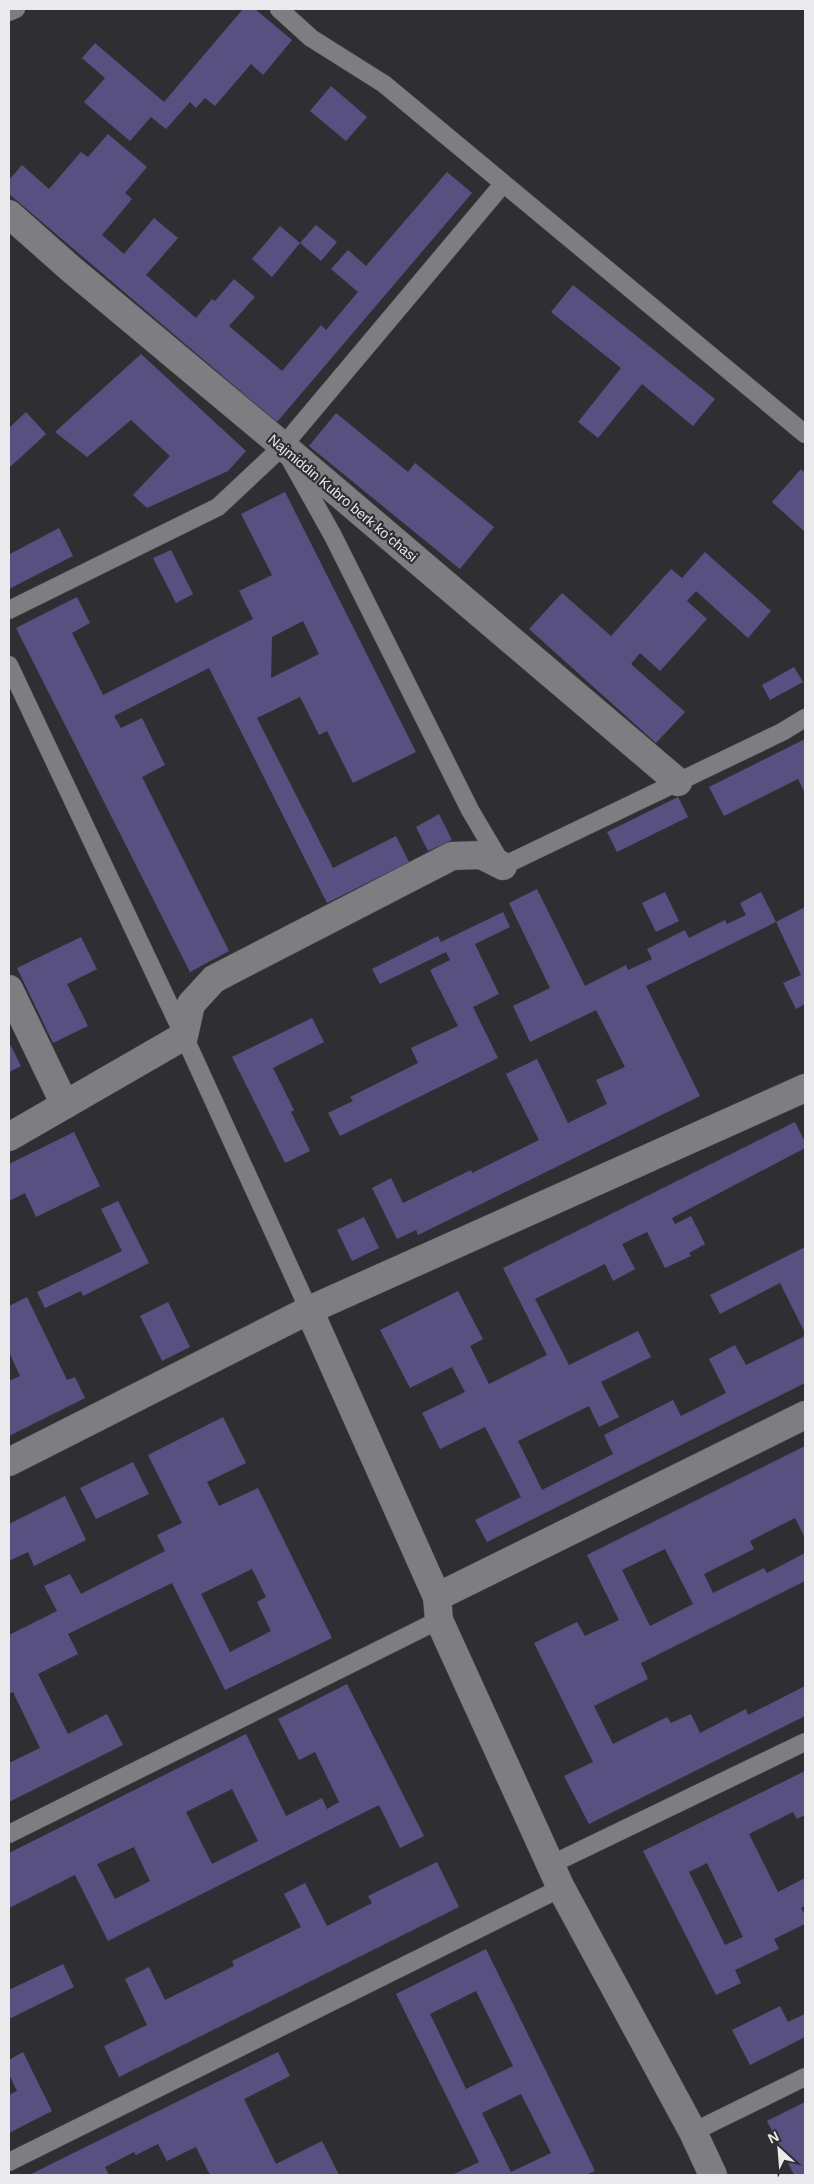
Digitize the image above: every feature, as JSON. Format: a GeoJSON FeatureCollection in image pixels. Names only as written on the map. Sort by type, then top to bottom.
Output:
{"type":"FeatureCollection","features":[{"type":"Feature","properties":{"kind":"street","name":"Najmiddin Kubro berk koʻchasi"},"geometry":{"type":"LineString","coordinates":[[9,214],[79,276],[283,446],[678,782]]}},
{"type":"Feature","properties":{"kind":"street"},"geometry":{"type":"LineString","coordinates":[[9,1137],[184,1036],[191,1004],[214,979],[452,856],[480,855],[503,866]]}},
{"type":"Feature","properties":{"kind":"street"},"geometry":{"type":"LineString","coordinates":[[9,989],[65,1106]]}},
{"type":"Feature","properties":{"kind":"street"},"geometry":{"type":"LineString","coordinates":[[9,1462],[309,1310],[805,1088]]}},
{"type":"Feature","properties":{"kind":"street"},"geometry":{"type":"LineString","coordinates":[[309,1310],[555,1876],[692,2132],[713,2175]]}},
{"type":"Feature","properties":{"kind":"street"},"geometry":{"type":"LineString","coordinates":[[438,1608],[805,1415]]}},
{"type":"Feature","properties":{"kind":"lane"},"geometry":{"type":"LineString","coordinates":[[9,12],[16,9]]}},
{"type":"Feature","properties":{"kind":"lane"},"geometry":{"type":"LineString","coordinates":[[279,9],[311,38],[384,84],[805,434]]}},
{"type":"Feature","properties":{"kind":"lane"},"geometry":{"type":"LineString","coordinates":[[9,610],[218,507],[283,446],[504,184]]}},
{"type":"Feature","properties":{"kind":"lane"},"geometry":{"type":"LineString","coordinates":[[283,446],[333,536],[470,810],[503,866],[782,732],[805,718]]}},
{"type":"Feature","properties":{"kind":"lane"},"geometry":{"type":"LineString","coordinates":[[9,665],[184,1036],[309,1310]]}},
{"type":"Feature","properties":{"kind":"lane"},"geometry":{"type":"LineString","coordinates":[[9,1834],[438,1608]]}},
{"type":"Feature","properties":{"kind":"lane"},"geometry":{"type":"LineString","coordinates":[[9,2162],[555,1876],[805,1742]]}},
{"type":"Feature","properties":{"kind":"lane"},"geometry":{"type":"LineString","coordinates":[[692,2132],[805,2078]]}},
{"type":"Feature","properties":{"kind":"building"},"geometry":{"type":"Polygon","coordinates":[[[243,9],[255,9],[292,40],[263,75],[251,64],[215,106],[205,98],[196,108],[190,102],[166,129],[151,117],[130,141],[84,102],[105,78],[82,58],[95,43],[164,102],[243,9]]]}},
{"type":"Feature","properties":{"kind":"building"},"geometry":{"type":"Polygon","coordinates":[[[331,86],[367,117],[346,141],[310,111],[331,86]]]}},
{"type":"Feature","properties":{"kind":"building"},"geometry":{"type":"Polygon","coordinates":[[[108,134],[147,167],[125,193],[132,199],[102,235],[124,254],[154,218],[178,238],[146,275],[196,318],[212,299],[215,301],[234,279],[255,297],[229,326],[282,371],[321,325],[326,330],[358,292],[331,269],[348,250],[366,266],[447,172],[472,193],[277,422],[9,194],[9,180],[22,165],[49,189],[81,152],[88,157],[108,134]]]}},
{"type":"Feature","properties":{"kind":"building"},"geometry":{"type":"Polygon","coordinates":[[[316,225],[337,242],[321,261],[300,243],[316,225]]]}},
{"type":"Feature","properties":{"kind":"building"},"geometry":{"type":"Polygon","coordinates":[[[280,226],[300,243],[272,277],[252,259],[280,226]]]}},
{"type":"Feature","properties":{"kind":"building"},"geometry":{"type":"Polygon","coordinates":[[[573,285],[715,399],[693,426],[642,384],[598,438],[578,422],[621,368],[551,312],[573,285]]]}},
{"type":"Feature","properties":{"kind":"building"},"geometry":{"type":"Polygon","coordinates":[[[141,354],[246,451],[228,471],[147,508],[133,495],[170,456],[131,420],[87,457],[55,432],[141,354]]]}},
{"type":"Feature","properties":{"kind":"building"},"geometry":{"type":"Polygon","coordinates":[[[26,412],[46,434],[9,468],[9,428],[26,412]]]}},
{"type":"Feature","properties":{"kind":"building"},"geometry":{"type":"Polygon","coordinates":[[[336,413],[408,472],[415,463],[494,527],[460,569],[309,446],[336,413]]]}},
{"type":"Feature","properties":{"kind":"building"},"geometry":{"type":"Polygon","coordinates":[[[801,469],[805,473],[805,532],[772,502],[801,469]]]}},
{"type":"Feature","properties":{"kind":"building"},"geometry":{"type":"Polygon","coordinates":[[[285,492],[416,752],[353,783],[327,731],[319,735],[300,697],[257,718],[333,868],[396,836],[409,862],[327,903],[209,668],[114,716],[121,728],[142,718],[165,765],[142,777],[229,951],[190,972],[16,628],[77,597],[90,623],[72,633],[103,695],[253,619],[239,591],[272,575],[241,514],[285,492]],[[303,621],[272,637],[271,678],[319,654],[303,621]]]}},
{"type":"Feature","properties":{"kind":"building"},"geometry":{"type":"Polygon","coordinates":[[[59,528],[73,556],[9,589],[9,551],[10,554],[59,528]]]}},
{"type":"Feature","properties":{"kind":"building"},"geometry":{"type":"Polygon","coordinates":[[[171,550],[193,594],[176,603],[153,558],[171,550]]]}},
{"type":"Feature","properties":{"kind":"building"},"geometry":{"type":"Polygon","coordinates":[[[705,552],[771,611],[748,638],[696,591],[687,601],[707,619],[660,671],[640,653],[631,664],[685,712],[656,743],[529,629],[562,593],[611,636],[671,569],[682,578],[705,552]]]}},
{"type":"Feature","properties":{"kind":"building"},"geometry":{"type":"Polygon","coordinates":[[[794,667],[803,682],[770,700],[762,685],[794,667]]]}},
{"type":"Feature","properties":{"kind":"building"},"geometry":{"type":"Polygon","coordinates":[[[805,739],[805,793],[798,779],[724,816],[709,787],[805,739]]]}},
{"type":"Feature","properties":{"kind":"building"},"geometry":{"type":"Polygon","coordinates":[[[678,797],[688,817],[617,852],[607,832],[678,797]]]}},
{"type":"Feature","properties":{"kind":"building"},"geometry":{"type":"Polygon","coordinates":[[[439,814],[452,840],[428,851],[416,827],[439,814]]]}},
{"type":"Feature","properties":{"kind":"building"},"geometry":{"type":"Polygon","coordinates":[[[537,889],[585,986],[626,965],[628,970],[652,959],[647,949],[685,930],[689,938],[725,920],[727,924],[746,915],[740,903],[761,892],[776,922],[646,986],[700,1096],[418,1235],[416,1230],[397,1239],[372,1188],[391,1178],[403,1203],[471,1170],[472,1173],[539,1140],[506,1074],[537,1059],[568,1123],[607,1104],[596,1080],[625,1067],[596,1010],[530,1042],[513,1006],[550,988],[509,903],[537,889]]]}},
{"type":"Feature","properties":{"kind":"building"},"geometry":{"type":"Polygon","coordinates":[[[665,892],[679,921],[656,932],[642,903],[665,892]]]}},
{"type":"Feature","properties":{"kind":"building"},"geometry":{"type":"Polygon","coordinates":[[[805,907],[805,1004],[796,1009],[783,983],[801,975],[776,922],[805,907]]]}},
{"type":"Feature","properties":{"kind":"building"},"geometry":{"type":"Polygon","coordinates":[[[503,912],[510,927],[475,944],[499,994],[473,1007],[498,1058],[340,1136],[328,1113],[353,1101],[350,1097],[418,1063],[411,1048],[458,1026],[430,970],[450,960],[446,952],[380,984],[372,969],[438,936],[441,942],[503,912]]]}},
{"type":"Feature","properties":{"kind":"building"},"geometry":{"type":"Polygon","coordinates":[[[81,937],[97,969],[67,984],[88,1026],[53,1043],[17,968],[81,937]]]}},
{"type":"Feature","properties":{"kind":"building"},"geometry":{"type":"Polygon","coordinates":[[[312,1018],[324,1042],[273,1068],[294,1110],[291,1112],[310,1151],[285,1163],[232,1057],[312,1018]]]}},
{"type":"Feature","properties":{"kind":"building"},"geometry":{"type":"Polygon","coordinates":[[[9,1042],[21,1066],[9,1072],[9,1042]]]}},
{"type":"Feature","properties":{"kind":"building"},"geometry":{"type":"Polygon","coordinates":[[[795,1122],[805,1142],[805,1148],[672,1218],[675,1224],[691,1216],[705,1244],[689,1253],[691,1256],[665,1268],[647,1232],[622,1244],[635,1269],[613,1281],[605,1264],[535,1299],[569,1365],[638,1331],[651,1357],[601,1382],[619,1417],[599,1427],[589,1406],[518,1441],[542,1490],[613,1454],[604,1435],[673,1400],[681,1416],[726,1393],[709,1359],[735,1345],[746,1365],[805,1336],[805,1383],[487,1542],[475,1520],[521,1497],[485,1427],[440,1449],[422,1413],[465,1392],[452,1367],[410,1388],[380,1330],[458,1291],[483,1339],[470,1346],[489,1384],[547,1355],[503,1268],[795,1122]]]}},
{"type":"Feature","properties":{"kind":"building"},"geometry":{"type":"Polygon","coordinates":[[[74,1132],[100,1186],[36,1217],[25,1193],[9,1201],[9,1164],[74,1132]]]}},
{"type":"Feature","properties":{"kind":"building"},"geometry":{"type":"Polygon","coordinates":[[[118,1201],[149,1263],[83,1296],[81,1291],[45,1308],[37,1292],[122,1251],[101,1209],[118,1201]]]}},
{"type":"Feature","properties":{"kind":"building"},"geometry":{"type":"Polygon","coordinates":[[[364,1217],[379,1248],[352,1261],[337,1230],[364,1217]]]}},
{"type":"Feature","properties":{"kind":"building"},"geometry":{"type":"Polygon","coordinates":[[[805,1247],[805,1333],[780,1283],[720,1314],[710,1295],[805,1247]]]}},
{"type":"Feature","properties":{"kind":"building"},"geometry":{"type":"Polygon","coordinates":[[[27,1297],[67,1380],[75,1377],[85,1398],[9,1436],[9,1381],[20,1376],[9,1352],[9,1306],[27,1297]]]}},
{"type":"Feature","properties":{"kind":"building"},"geometry":{"type":"Polygon","coordinates":[[[168,1302],[190,1347],[162,1361],[140,1316],[168,1302]]]}},
{"type":"Feature","properties":{"kind":"building"},"geometry":{"type":"Polygon","coordinates":[[[223,1417],[246,1463],[207,1482],[219,1506],[258,1488],[332,1638],[225,1690],[172,1583],[68,1634],[78,1654],[38,1674],[68,1734],[107,1714],[123,1745],[9,1802],[9,1763],[40,1748],[13,1692],[9,1694],[9,1635],[57,1611],[44,1586],[70,1574],[81,1594],[165,1551],[157,1535],[182,1523],[148,1455],[223,1417]],[[252,1569],[201,1594],[230,1652],[271,1631],[257,1602],[266,1597],[252,1569]]]}},
{"type":"Feature","properties":{"kind":"building"},"geometry":{"type":"Polygon","coordinates":[[[805,1446],[805,1538],[795,1518],[750,1541],[754,1549],[704,1574],[713,1593],[764,1568],[767,1573],[805,1553],[805,1581],[641,1663],[648,1679],[594,1706],[613,1744],[667,1717],[671,1723],[691,1714],[700,1733],[746,1709],[748,1715],[805,1686],[805,1716],[589,1824],[564,1776],[593,1762],[534,1643],[577,1622],[585,1636],[619,1620],[587,1555],[805,1446]],[[665,1549],[622,1570],[650,1626],[693,1604],[665,1549]]]}},
{"type":"Feature","properties":{"kind":"building"},"geometry":{"type":"Polygon","coordinates":[[[133,1462],[149,1494],[96,1519],[80,1488],[133,1462]]]}},
{"type":"Feature","properties":{"kind":"building"},"geometry":{"type":"Polygon","coordinates":[[[65,1496],[86,1540],[34,1566],[28,1552],[9,1561],[9,1524],[65,1496]]]}},
{"type":"Feature","properties":{"kind":"building"},"geometry":{"type":"Polygon","coordinates":[[[347,1684],[424,1836],[400,1848],[379,1805],[108,1941],[75,1875],[9,1908],[9,1853],[246,1734],[286,1816],[322,1798],[327,1809],[339,1802],[315,1752],[299,1760],[278,1719],[347,1684]],[[232,1789],[186,1812],[212,1864],[258,1841],[232,1789]],[[134,1847],[97,1864],[115,1899],[150,1881],[134,1847]]]}},
{"type":"Feature","properties":{"kind":"building"},"geometry":{"type":"Polygon","coordinates":[[[805,1771],[805,1815],[797,1819],[793,1812],[749,1834],[778,1892],[805,1878],[805,1906],[801,1908],[805,1915],[805,1924],[774,1939],[779,1949],[735,1970],[741,1983],[716,1995],[643,1851],[805,1771]],[[707,1863],[689,1872],[725,1945],[743,1937],[707,1863]]]}},
{"type":"Feature","properties":{"kind":"building"},"geometry":{"type":"Polygon","coordinates":[[[437,1862],[459,1907],[119,2077],[104,2046],[147,2025],[125,1979],[149,1967],[165,2000],[234,1966],[232,1961],[301,1927],[284,1894],[305,1883],[327,1926],[372,1903],[368,1896],[437,1862]]]}},
{"type":"Feature","properties":{"kind":"building"},"geometry":{"type":"Polygon","coordinates":[[[486,1949],[595,2171],[586,2175],[452,2175],[479,2162],[396,1994],[486,1949]],[[476,1991],[430,2014],[466,2089],[513,2066],[476,1991]],[[521,2094],[482,2113],[511,2172],[551,2153],[521,2094]]]}},
{"type":"Feature","properties":{"kind":"building"},"geometry":{"type":"Polygon","coordinates":[[[63,1964],[74,1987],[9,2019],[9,1990],[63,1964]]]}},
{"type":"Feature","properties":{"kind":"building"},"geometry":{"type":"Polygon","coordinates":[[[780,2006],[788,2022],[805,2014],[805,2037],[750,2065],[732,2030],[780,2006]]]}},
{"type":"Feature","properties":{"kind":"building"},"geometry":{"type":"Polygon","coordinates":[[[23,2052],[52,2111],[9,2133],[9,2095],[17,2091],[9,2074],[9,2060],[23,2052]]]}},
{"type":"Feature","properties":{"kind":"building"},"geometry":{"type":"Polygon","coordinates":[[[278,2052],[290,2076],[244,2099],[276,2164],[322,2141],[339,2175],[210,2175],[196,2147],[167,2161],[158,2144],[136,2155],[134,2152],[105,2167],[109,2175],[29,2175],[278,2052]]]}},
{"type":"Feature","properties":{"kind":"building"},"geometry":{"type":"Polygon","coordinates":[[[805,2102],[805,2175],[794,2175],[767,2121],[805,2102]]]}}]}
